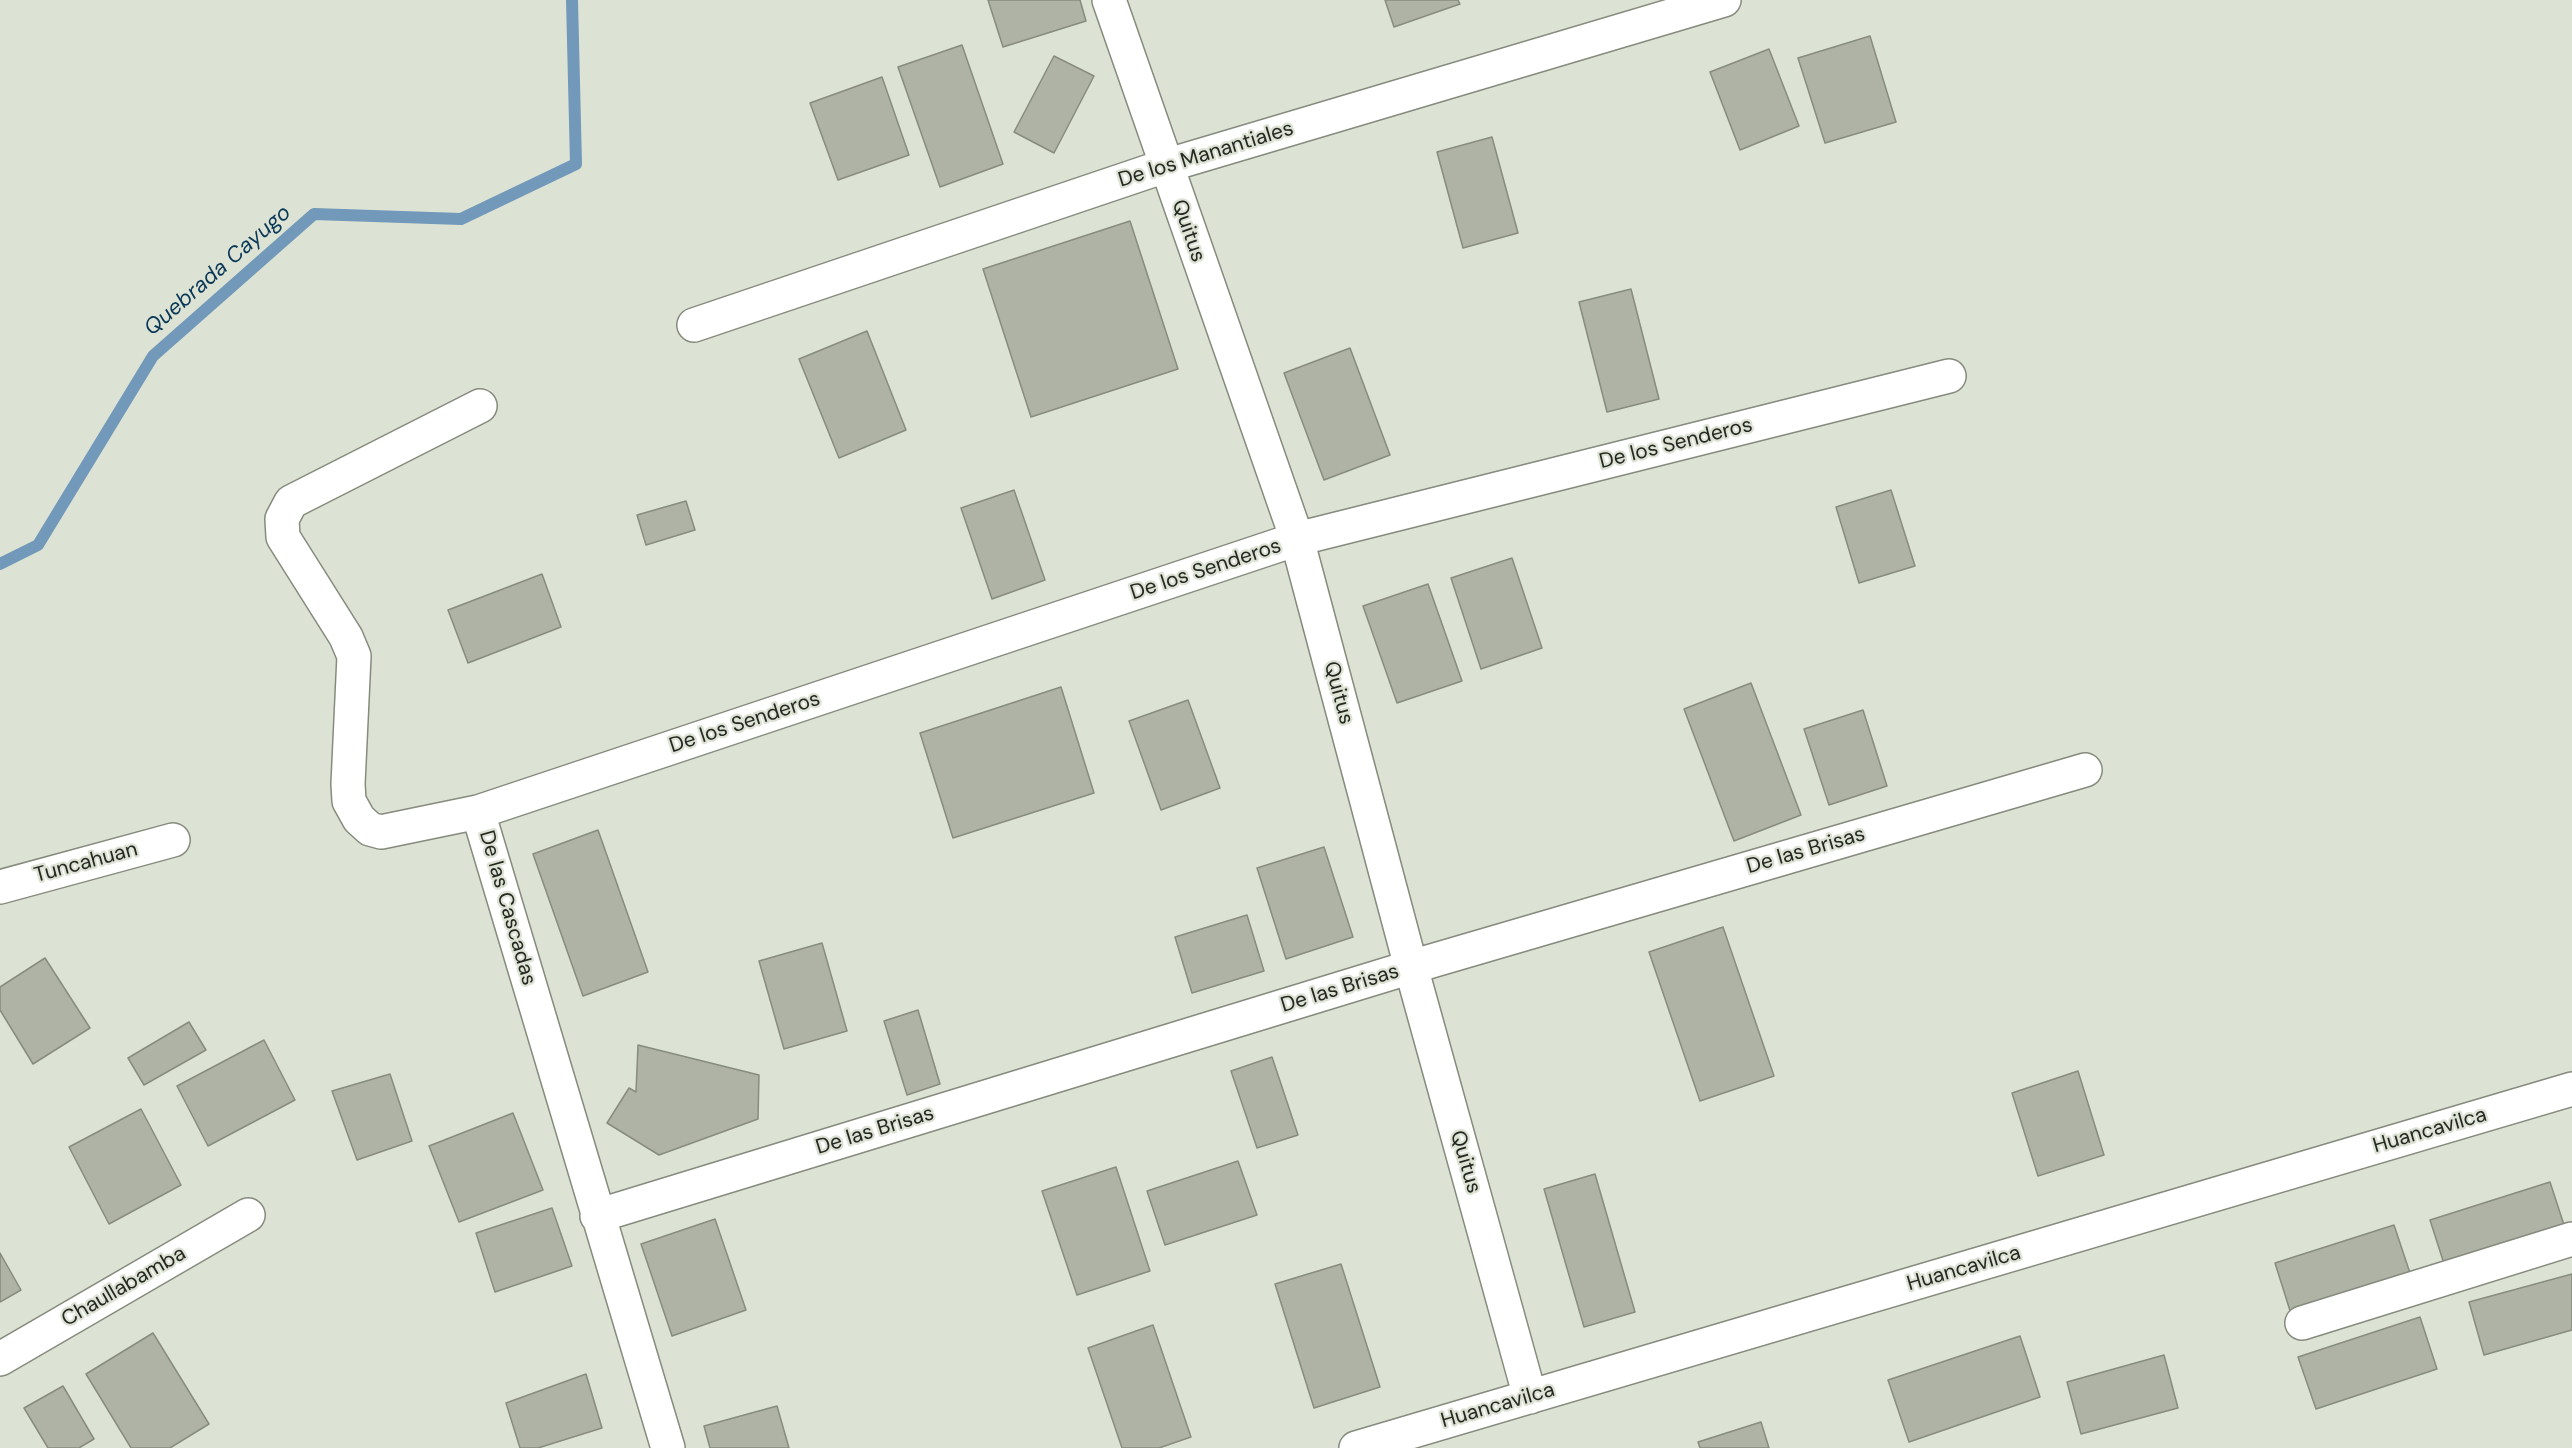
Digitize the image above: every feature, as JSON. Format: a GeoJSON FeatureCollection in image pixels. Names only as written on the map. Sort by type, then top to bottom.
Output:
{"type":"FeatureCollection","features":[{"type":"Feature","properties":{"kind":"street","name":"Quitus"},"geometry":{"type":"LineString","coordinates":[[1109,0],[1297,539],[1411,967],[1530,1397]]}},
{"type":"Feature","properties":{"kind":"street","name":"De los Manantiales"},"geometry":{"type":"LineString","coordinates":[[694,325],[1165,166],[1724,0]]}},
{"type":"Feature","properties":{"kind":"street","name":"De los Senderos"},"geometry":{"type":"LineString","coordinates":[[478,812],[1297,539],[1949,376]]}},
{"type":"Feature","properties":{"kind":"street","name":"De las Cascadas"},"geometry":{"type":"LineString","coordinates":[[480,406],[291,502],[282,519],[284,537],[346,637],[354,656],[348,784],[349,801],[359,819],[370,829],[381,832],[478,812],[668,1448]]}},
{"type":"Feature","properties":{"kind":"street","name":"De las Brisas"},"geometry":{"type":"LineString","coordinates":[[597,1216],[1411,967],[2085,770]]}},
{"type":"Feature","properties":{"kind":"street","name":"Tuncahuan"},"geometry":{"type":"LineString","coordinates":[[0,887],[172,840]]}},
{"type":"Feature","properties":{"kind":"street","name":"Huancavilca"},"geometry":{"type":"LineString","coordinates":[[1356,1448],[2572,1089]]}},
{"type":"Feature","properties":{"kind":"street","name":"Chaullabamba"},"geometry":{"type":"LineString","coordinates":[[0,1359],[248,1215]]}},
{"type":"Feature","properties":{"kind":"street"},"geometry":{"type":"LineString","coordinates":[[2302,1323],[2572,1239]]}},
{"type":"Feature","properties":{"kind":"building"},"geometry":{"type":"Polygon","coordinates":[[[988,0],[1080,0],[1086,21],[1003,47],[988,0]]]}},
{"type":"Feature","properties":{"kind":"building"},"geometry":{"type":"Polygon","coordinates":[[[1385,0],[1458,0],[1460,4],[1394,27],[1385,0]]]}},
{"type":"Feature","properties":{"kind":"building"},"geometry":{"type":"Polygon","coordinates":[[[1870,36],[1896,122],[1825,143],[1798,58],[1870,36]]]}},
{"type":"Feature","properties":{"kind":"building"},"geometry":{"type":"Polygon","coordinates":[[[962,45],[1003,164],[940,187],[898,67],[962,45]]]}},
{"type":"Feature","properties":{"kind":"building"},"geometry":{"type":"Polygon","coordinates":[[[1769,49],[1799,126],[1740,150],[1710,72],[1769,49]]]}},
{"type":"Feature","properties":{"kind":"building"},"geometry":{"type":"Polygon","coordinates":[[[1054,56],[1094,76],[1054,153],[1014,132],[1054,56]]]}},
{"type":"Feature","properties":{"kind":"building"},"geometry":{"type":"Polygon","coordinates":[[[882,77],[909,155],[838,180],[810,103],[882,77]]]}},
{"type":"Feature","properties":{"kind":"building"},"geometry":{"type":"Polygon","coordinates":[[[1492,137],[1518,233],[1463,248],[1437,152],[1492,137]]]}},
{"type":"Feature","properties":{"kind":"building"},"geometry":{"type":"Polygon","coordinates":[[[1130,221],[1178,369],[1031,417],[983,269],[1130,221]]]}},
{"type":"Feature","properties":{"kind":"building"},"geometry":{"type":"Polygon","coordinates":[[[1631,289],[1659,399],[1607,412],[1579,302],[1631,289]]]}},
{"type":"Feature","properties":{"kind":"building"},"geometry":{"type":"Polygon","coordinates":[[[867,331],[906,430],[839,458],[799,359],[867,331]]]}},
{"type":"Feature","properties":{"kind":"building"},"geometry":{"type":"Polygon","coordinates":[[[1350,348],[1390,455],[1324,480],[1284,373],[1350,348]]]}},
{"type":"Feature","properties":{"kind":"building"},"geometry":{"type":"Polygon","coordinates":[[[1014,490],[1045,580],[992,599],[961,508],[1014,490]]]}},
{"type":"Feature","properties":{"kind":"building"},"geometry":{"type":"Polygon","coordinates":[[[1891,490],[1915,566],[1859,583],[1836,507],[1891,490]]]}},
{"type":"Feature","properties":{"kind":"building"},"geometry":{"type":"Polygon","coordinates":[[[686,501],[695,530],[646,545],[637,515],[686,501]]]}},
{"type":"Feature","properties":{"kind":"building"},"geometry":{"type":"Polygon","coordinates":[[[1512,558],[1542,648],[1481,669],[1451,578],[1512,558]]]}},
{"type":"Feature","properties":{"kind":"building"},"geometry":{"type":"Polygon","coordinates":[[[542,574],[561,627],[468,663],[448,610],[542,574]]]}},
{"type":"Feature","properties":{"kind":"building"},"geometry":{"type":"Polygon","coordinates":[[[1428,584],[1462,681],[1397,703],[1363,606],[1428,584]]]}},
{"type":"Feature","properties":{"kind":"building"},"geometry":{"type":"Polygon","coordinates":[[[1751,683],[1801,815],[1734,841],[1684,709],[1751,683]]]}},
{"type":"Feature","properties":{"kind":"building"},"geometry":{"type":"Polygon","coordinates":[[[1061,687],[1094,793],[953,838],[920,733],[1061,687]]]}},
{"type":"Feature","properties":{"kind":"building"},"geometry":{"type":"Polygon","coordinates":[[[1188,700],[1220,788],[1161,810],[1129,721],[1188,700]]]}},
{"type":"Feature","properties":{"kind":"building"},"geometry":{"type":"Polygon","coordinates":[[[1863,710],[1887,786],[1829,805],[1804,729],[1863,710]]]}},
{"type":"Feature","properties":{"kind":"building"},"geometry":{"type":"Polygon","coordinates":[[[598,830],[648,972],[583,996],[533,854],[598,830]]]}},
{"type":"Feature","properties":{"kind":"building"},"geometry":{"type":"Polygon","coordinates":[[[1324,847],[1353,937],[1286,959],[1257,868],[1324,847]]]}},
{"type":"Feature","properties":{"kind":"building"},"geometry":{"type":"Polygon","coordinates":[[[1247,915],[1264,971],[1192,993],[1175,937],[1247,915]]]}},
{"type":"Feature","properties":{"kind":"building"},"geometry":{"type":"Polygon","coordinates":[[[1723,927],[1774,1076],[1700,1101],[1649,952],[1723,927]]]}},
{"type":"Feature","properties":{"kind":"building"},"geometry":{"type":"Polygon","coordinates":[[[822,943],[847,1031],[784,1049],[759,961],[822,943]]]}},
{"type":"Feature","properties":{"kind":"building"},"geometry":{"type":"Polygon","coordinates":[[[45,958],[90,1028],[33,1064],[0,1010],[0,987],[45,958]]]}},
{"type":"Feature","properties":{"kind":"building"},"geometry":{"type":"Polygon","coordinates":[[[918,1010],[940,1084],[907,1095],[884,1021],[918,1010]]]}},
{"type":"Feature","properties":{"kind":"building"},"geometry":{"type":"Polygon","coordinates":[[[189,1022],[206,1050],[144,1085],[128,1058],[189,1022]]]}},
{"type":"Feature","properties":{"kind":"building"},"geometry":{"type":"Polygon","coordinates":[[[264,1040],[295,1100],[208,1146],[177,1086],[264,1040]]]}},
{"type":"Feature","properties":{"kind":"building"},"geometry":{"type":"Polygon","coordinates":[[[638,1045],[759,1075],[758,1119],[659,1155],[607,1123],[629,1088],[636,1092],[638,1045]]]}},
{"type":"Feature","properties":{"kind":"building"},"geometry":{"type":"Polygon","coordinates":[[[1272,1057],[1298,1135],[1257,1148],[1231,1071],[1272,1057]]]}},
{"type":"Feature","properties":{"kind":"building"},"geometry":{"type":"Polygon","coordinates":[[[2078,1071],[2104,1155],[2038,1176],[2012,1093],[2078,1071]]]}},
{"type":"Feature","properties":{"kind":"building"},"geometry":{"type":"Polygon","coordinates":[[[390,1074],[412,1141],[357,1160],[332,1091],[390,1074]]]}},
{"type":"Feature","properties":{"kind":"building"},"geometry":{"type":"Polygon","coordinates":[[[141,1109],[181,1185],[109,1224],[69,1147],[141,1109]]]}},
{"type":"Feature","properties":{"kind":"building"},"geometry":{"type":"Polygon","coordinates":[[[513,1113],[543,1190],[459,1222],[429,1146],[513,1113]]]}},
{"type":"Feature","properties":{"kind":"building"},"geometry":{"type":"Polygon","coordinates":[[[1238,1161],[1257,1215],[1165,1245],[1147,1191],[1238,1161]]]}},
{"type":"Feature","properties":{"kind":"building"},"geometry":{"type":"Polygon","coordinates":[[[1116,1167],[1150,1271],[1077,1295],[1042,1191],[1116,1167]]]}},
{"type":"Feature","properties":{"kind":"building"},"geometry":{"type":"Polygon","coordinates":[[[1595,1174],[1635,1312],[1584,1327],[1544,1189],[1595,1174]]]}},
{"type":"Feature","properties":{"kind":"building"},"geometry":{"type":"Polygon","coordinates":[[[2550,1182],[2566,1231],[2446,1270],[2430,1220],[2550,1182]]]}},
{"type":"Feature","properties":{"kind":"building"},"geometry":{"type":"Polygon","coordinates":[[[552,1208],[572,1266],[495,1292],[476,1233],[552,1208]]]}},
{"type":"Feature","properties":{"kind":"building"},"geometry":{"type":"Polygon","coordinates":[[[715,1219],[746,1310],[672,1336],[641,1244],[715,1219]]]}},
{"type":"Feature","properties":{"kind":"building"},"geometry":{"type":"Polygon","coordinates":[[[2394,1225],[2412,1279],[2292,1317],[2275,1263],[2394,1225]]]}},
{"type":"Feature","properties":{"kind":"building"},"geometry":{"type":"Polygon","coordinates":[[[0,1253],[21,1290],[0,1302],[0,1253]]]}},
{"type":"Feature","properties":{"kind":"building"},"geometry":{"type":"Polygon","coordinates":[[[1341,1264],[1380,1387],[1314,1408],[1275,1284],[1341,1264]]]}},
{"type":"Feature","properties":{"kind":"building"},"geometry":{"type":"Polygon","coordinates":[[[2572,1274],[2572,1330],[2484,1355],[2469,1302],[2572,1274]]]}},
{"type":"Feature","properties":{"kind":"building"},"geometry":{"type":"Polygon","coordinates":[[[2420,1317],[2437,1369],[2316,1409],[2298,1357],[2420,1317]]]}},
{"type":"Feature","properties":{"kind":"building"},"geometry":{"type":"Polygon","coordinates":[[[1153,1325],[1191,1437],[1159,1448],[1122,1448],[1088,1348],[1153,1325]]]}},
{"type":"Feature","properties":{"kind":"building"},"geometry":{"type":"Polygon","coordinates":[[[153,1333],[209,1424],[170,1448],[131,1448],[86,1374],[153,1333]]]}},
{"type":"Feature","properties":{"kind":"building"},"geometry":{"type":"Polygon","coordinates":[[[2020,1336],[2040,1397],[1909,1442],[1888,1380],[2020,1336]]]}},
{"type":"Feature","properties":{"kind":"building"},"geometry":{"type":"Polygon","coordinates":[[[2164,1355],[2178,1408],[2081,1434],[2067,1382],[2164,1355]]]}},
{"type":"Feature","properties":{"kind":"building"},"geometry":{"type":"Polygon","coordinates":[[[586,1374],[602,1428],[538,1448],[520,1448],[506,1403],[586,1374]]]}},
{"type":"Feature","properties":{"kind":"building"},"geometry":{"type":"Polygon","coordinates":[[[63,1386],[94,1439],[79,1448],[48,1448],[24,1408],[63,1386]]]}},
{"type":"Feature","properties":{"kind":"building"},"geometry":{"type":"Polygon","coordinates":[[[777,1406],[789,1448],[710,1448],[704,1426],[777,1406]]]}},
{"type":"Feature","properties":{"kind":"building"},"geometry":{"type":"Polygon","coordinates":[[[1761,1422],[1769,1448],[1700,1448],[1698,1442],[1761,1422]]]}},
{"type":"Feature","properties":{"kind":"waterway","name":"Quebrada Cayugo"},"geometry":{"type":"LineString","coordinates":[[0,564],[38,545],[153,356],[314,214],[461,219],[576,164],[572,0]]}}]}
